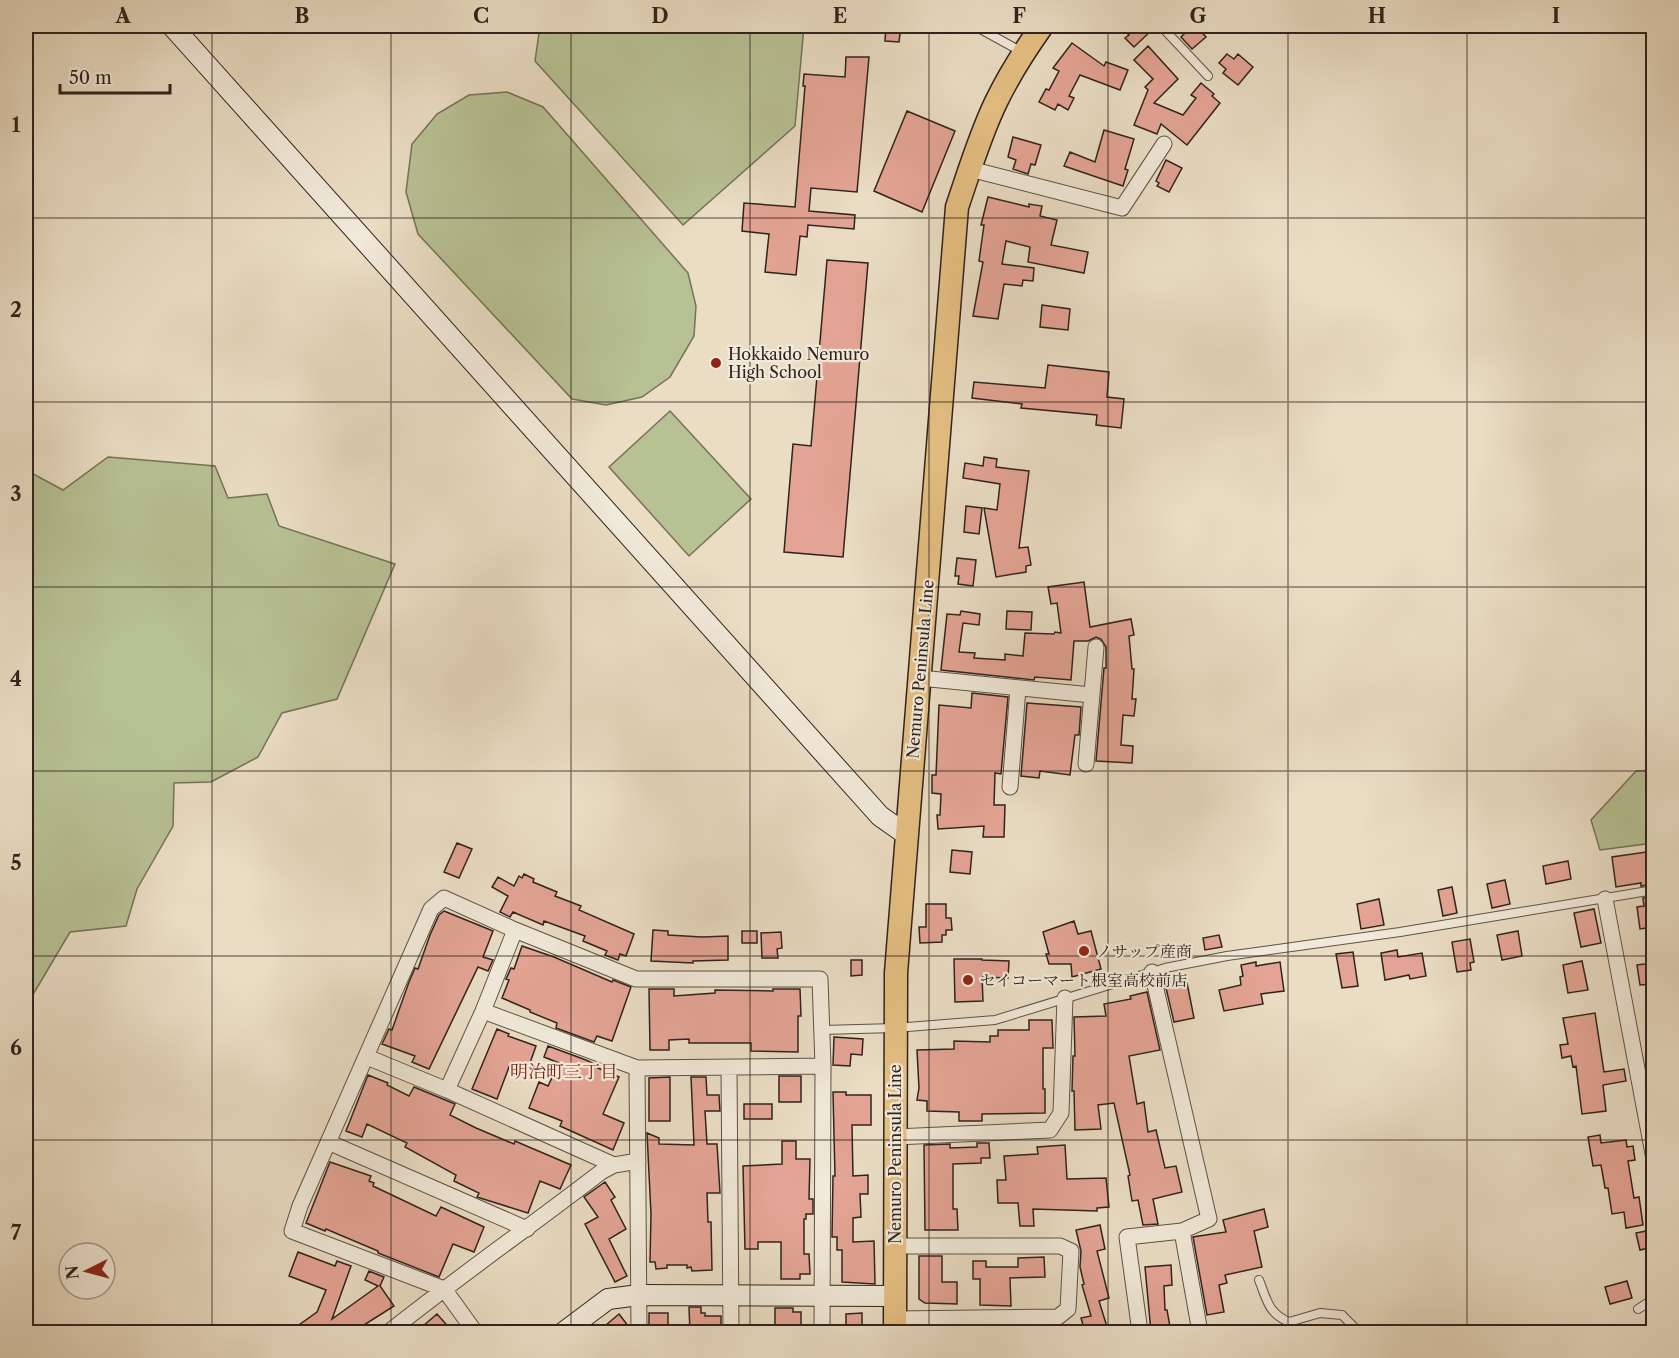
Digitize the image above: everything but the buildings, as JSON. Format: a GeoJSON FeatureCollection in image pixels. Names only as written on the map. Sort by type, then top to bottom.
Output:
{"type":"FeatureCollection","features":[{"type":"Feature","properties":{"kind":"main road","name":"Nemuro Peninsula Line"},"geometry":{"type":"LineString","coordinates":[[895,1326],[896,973],[957,207],[996,102],[1023,53],[1042,26]]}},
{"type":"Feature","properties":{"kind":"street"},"geometry":{"type":"LineString","coordinates":[[172,26],[880,816],[907,835]]}},
{"type":"Feature","properties":{"kind":"street"},"geometry":{"type":"LineString","coordinates":[[970,169],[1122,208],[1164,144]]}},
{"type":"Feature","properties":{"kind":"street"},"geometry":{"type":"LineString","coordinates":[[1086,764],[1095,647]]}},
{"type":"Feature","properties":{"kind":"street"},"geometry":{"type":"LineString","coordinates":[[920,678],[1091,695]]}},
{"type":"Feature","properties":{"kind":"street"},"geometry":{"type":"LineString","coordinates":[[1010,787],[1018,689]]}},
{"type":"Feature","properties":{"kind":"street"},"geometry":{"type":"LineString","coordinates":[[476,1332],[444,1288],[292,1231],[300,1206],[430,909],[444,898],[515,930],[636,979],[820,979],[823,1066],[822,1332]]}},
{"type":"Feature","properties":{"kind":"street"},"geometry":{"type":"LineString","coordinates":[[1605,899],[1653,1159]]}},
{"type":"Feature","properties":{"kind":"street"},"geometry":{"type":"LineString","coordinates":[[447,1090],[483,1011],[515,930]]}},
{"type":"Feature","properties":{"kind":"street"},"geometry":{"type":"LineString","coordinates":[[1140,1332],[1128,1237],[1182,1231],[1209,1219],[1152,972]]}},
{"type":"Feature","properties":{"kind":"street"},"geometry":{"type":"LineString","coordinates":[[895,1137],[1050,1130],[1061,1113],[1065,998]]}},
{"type":"Feature","properties":{"kind":"street"},"geometry":{"type":"LineString","coordinates":[[483,1011],[637,1068],[823,1066]]}},
{"type":"Feature","properties":{"kind":"street"},"geometry":{"type":"LineString","coordinates":[[367,1057],[447,1090],[614,1165]]}},
{"type":"Feature","properties":{"kind":"street"},"geometry":{"type":"LineString","coordinates":[[637,1068],[639,1332]]}},
{"type":"Feature","properties":{"kind":"street"},"geometry":{"type":"LineString","coordinates":[[729,1068],[731,1332]]}},
{"type":"Feature","properties":{"kind":"street"},"geometry":{"type":"LineString","coordinates":[[328,1142],[527,1229]]}},
{"type":"Feature","properties":{"kind":"street"},"geometry":{"type":"LineString","coordinates":[[388,1332],[601,1172],[614,1165],[638,1161]]}},
{"type":"Feature","properties":{"kind":"street"},"geometry":{"type":"LineString","coordinates":[[1182,1231],[1200,1332]]}},
{"type":"Feature","properties":{"kind":"street"},"geometry":{"type":"LineString","coordinates":[[895,1246],[1060,1246],[1071,1251],[1068,1309],[1058,1317],[895,1326]]}},
{"type":"Feature","properties":{"kind":"street"},"geometry":{"type":"LineString","coordinates":[[564,1332],[608,1299],[639,1295],[896,1296]]}},
{"type":"Feature","properties":{"kind":"lane"},"geometry":{"type":"LineString","coordinates":[[975,26],[1023,53]]}},
{"type":"Feature","properties":{"kind":"lane"},"geometry":{"type":"LineString","coordinates":[[1161,26],[1208,76]]}},
{"type":"Feature","properties":{"kind":"lane"},"geometry":{"type":"LineString","coordinates":[[822,1030],[895,1028],[995,1020],[1152,972],[1227,956],[1400,932],[1653,890]]}},
{"type":"Feature","properties":{"kind":"lane"},"geometry":{"type":"LineString","coordinates":[[1259,1280],[1276,1316],[1289,1322],[1320,1313],[1342,1315],[1354,1327],[1355,1332]]}},
{"type":"Feature","properties":{"kind":"lane"},"geometry":{"type":"LineString","coordinates":[[1638,1309],[1653,1299]]}},
{"type":"Feature","properties":{"kind":"green space"},"geometry":{"type":"Polygon","coordinates":[[[540,26],[804,26],[795,126],[683,225],[535,61],[540,26]]]}},
{"type":"Feature","properties":{"kind":"green space"},"geometry":{"type":"Polygon","coordinates":[[[507,92],[543,107],[688,273],[696,306],[694,336],[670,377],[642,397],[606,405],[572,399],[418,234],[406,192],[412,144],[437,114],[469,95],[507,92]]]}},
{"type":"Feature","properties":{"kind":"green space"},"geometry":{"type":"Polygon","coordinates":[[[670,411],[751,499],[689,556],[609,467],[670,411]]]}},
{"type":"Feature","properties":{"kind":"green space"},"geometry":{"type":"Polygon","coordinates":[[[108,457],[215,466],[228,498],[267,494],[279,526],[395,564],[337,699],[282,713],[258,757],[211,782],[174,783],[173,826],[137,889],[126,926],[70,932],[31,998],[26,995],[26,470],[63,490],[108,457]]]}},
{"type":"Feature","properties":{"kind":"green space"},"geometry":{"type":"Polygon","coordinates":[[[1653,770],[1653,843],[1600,850],[1591,820],[1636,771],[1653,770]]]}},
{"type":"Feature","properties":{"kind":"place","name":"Hokkaido Nemuro High School"},"geometry":{"type":"Point","coordinates":[716,363]}},
{"type":"Feature","properties":{"kind":"place","name":"ノサップ産商"},"geometry":{"type":"Point","coordinates":[1084,951]}},
{"type":"Feature","properties":{"kind":"place","name":"セイコーマート根室高校前店"},"geometry":{"type":"Point","coordinates":[968,980]}},
{"type":"Feature","properties":{"kind":"district","name":"明治町三丁目"},"geometry":{"type":"Point","coordinates":[564,1072]}}]}
